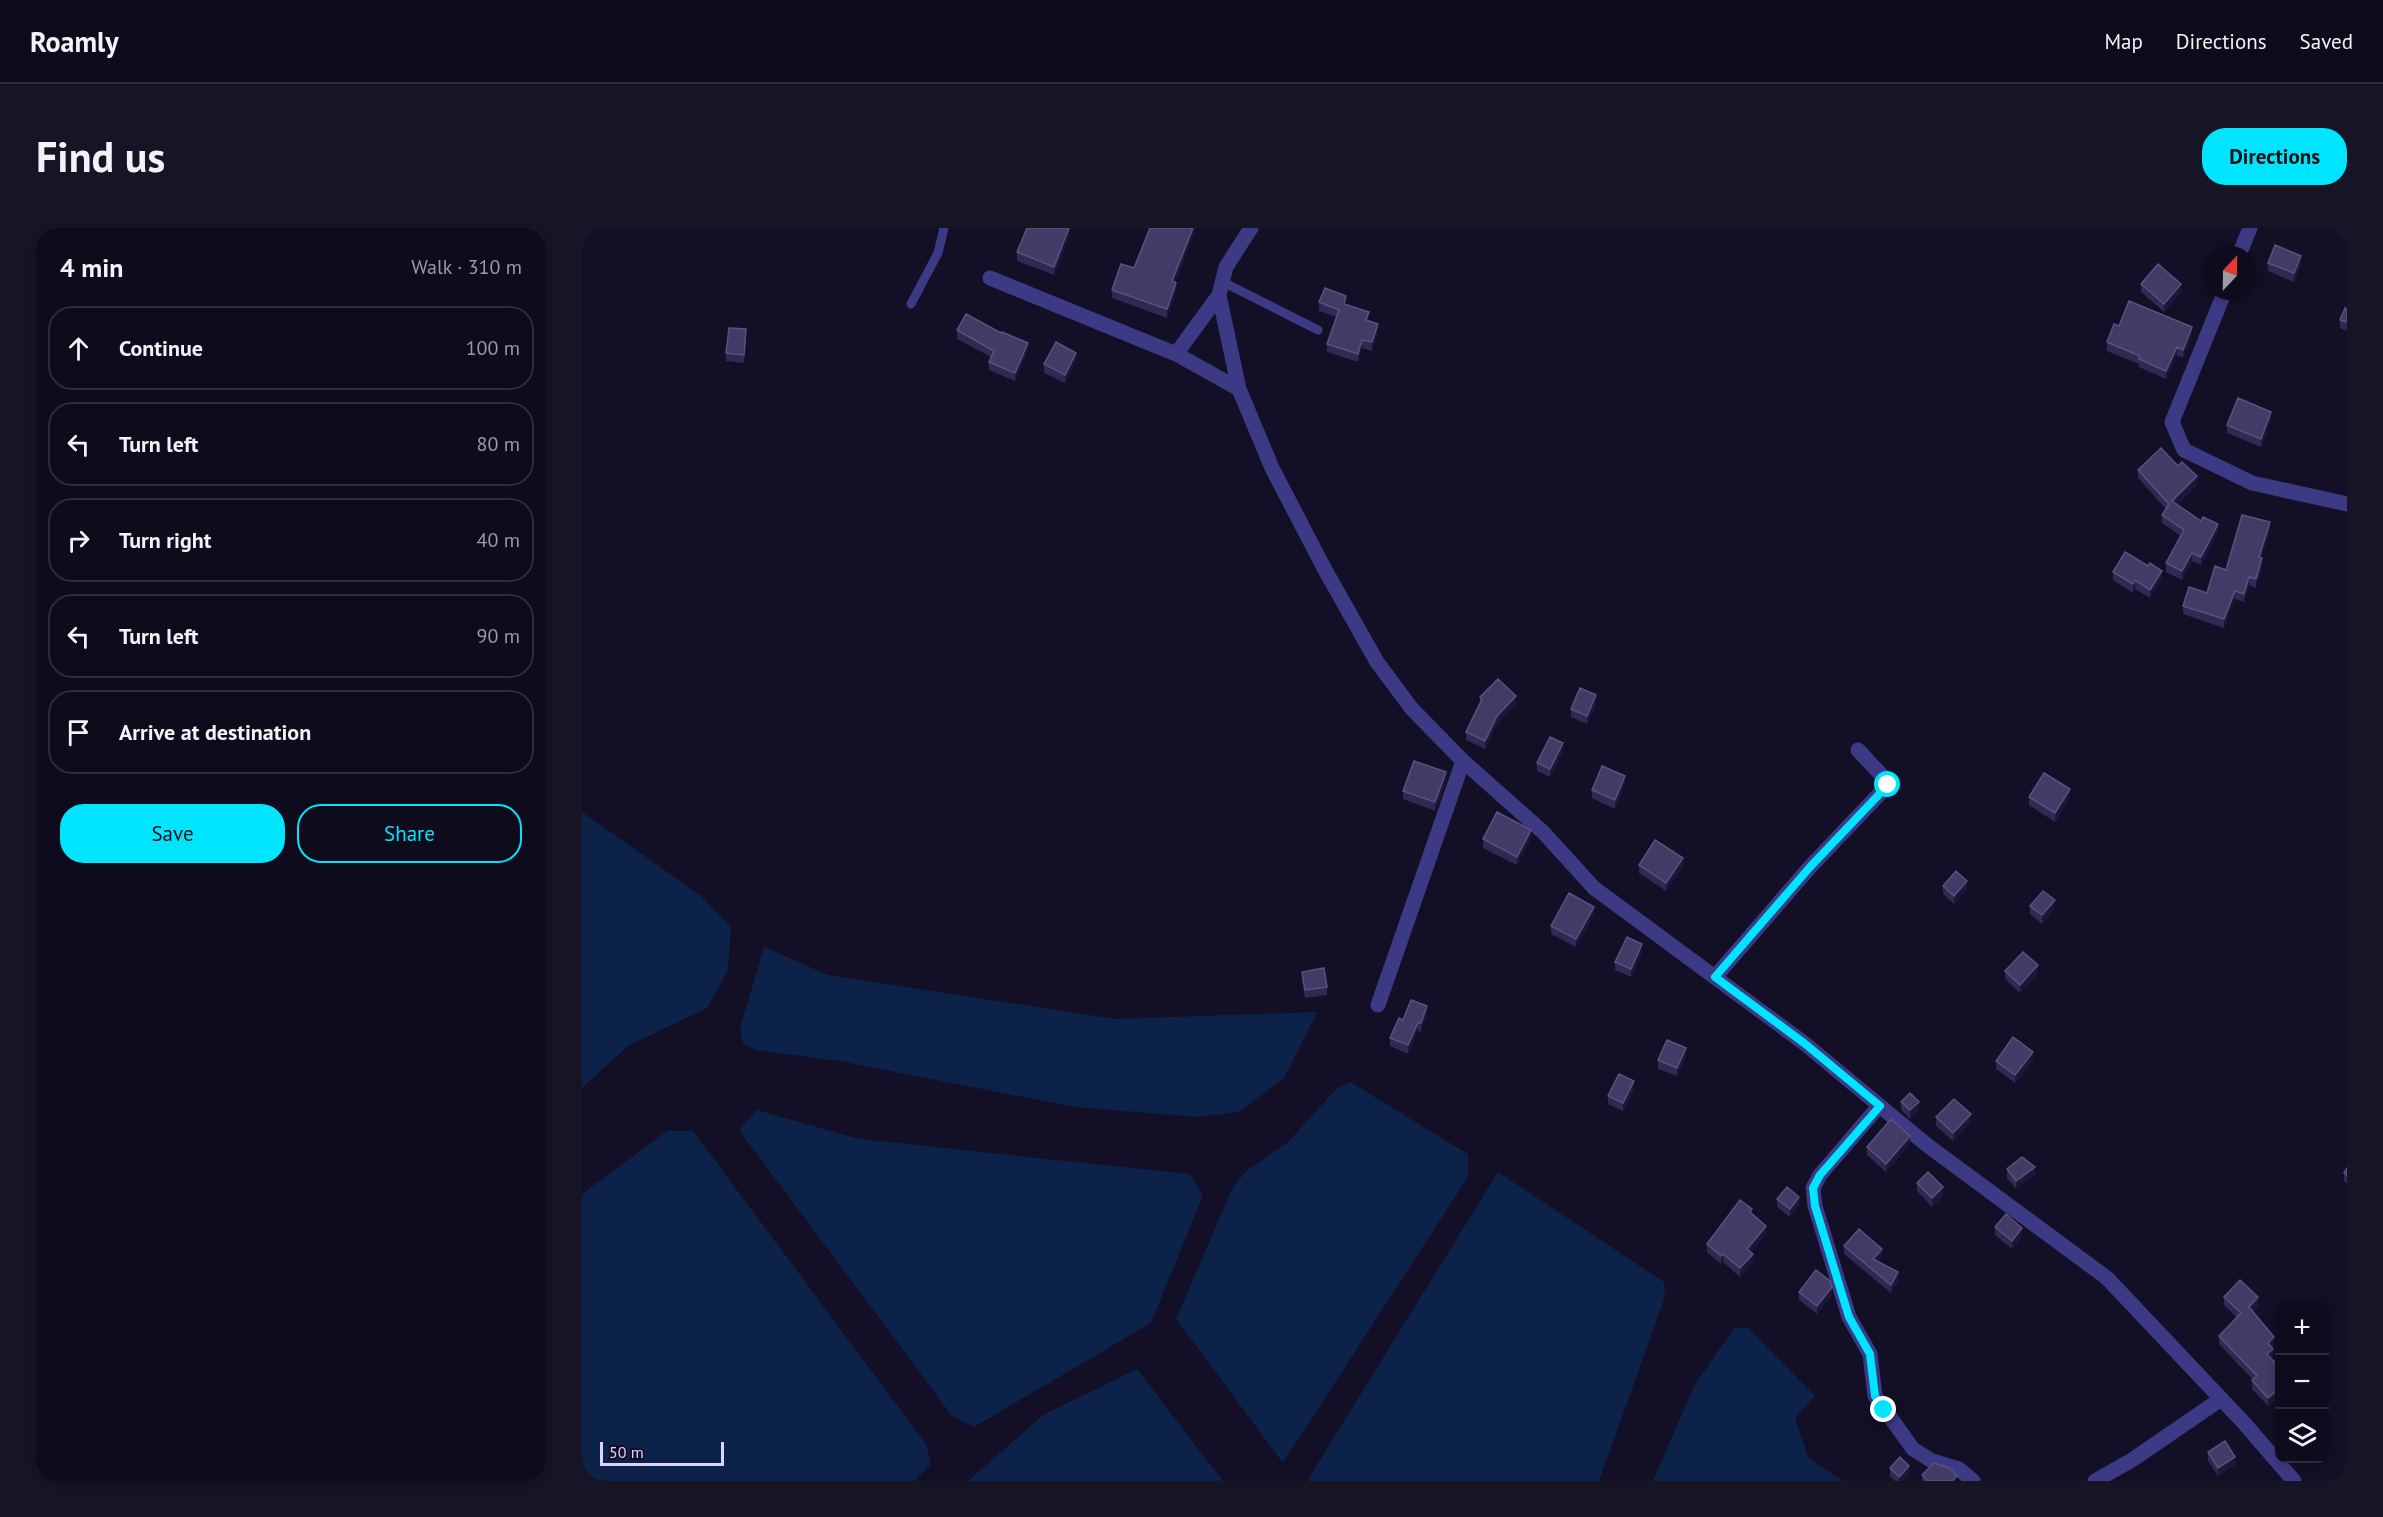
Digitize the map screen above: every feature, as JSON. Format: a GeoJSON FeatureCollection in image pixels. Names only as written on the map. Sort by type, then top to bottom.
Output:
{"type":"FeatureCollection","features":[{"type":"Feature","properties":{"kind":"street"},"geometry":{"type":"LineString","coordinates":[[1176,354],[1221,288],[1226,267],[1251,228]]}},
{"type":"Feature","properties":{"kind":"street"},"geometry":{"type":"LineString","coordinates":[[2243,246],[2250,228]]}},
{"type":"Feature","properties":{"kind":"street"},"geometry":{"type":"LineString","coordinates":[[990,278],[1176,354],[1239,389]]}},
{"type":"Feature","properties":{"kind":"street"},"geometry":{"type":"LineString","coordinates":[[1221,288],[1239,389],[1272,468],[1377,662],[1412,709],[1463,761],[1543,832],[1594,888],[1804,1043],[1927,1145],[2107,1278],[2221,1399],[2294,1481]]}},
{"type":"Feature","properties":{"kind":"street"},"geometry":{"type":"LineString","coordinates":[[2220,300],[2172,422],[2184,450],[2252,483],[2347,504]]}},
{"type":"Feature","properties":{"kind":"street"},"geometry":{"type":"LineString","coordinates":[[1715,977],[1810,867],[1888,785],[1888,782],[1858,750]]}},
{"type":"Feature","properties":{"kind":"street"},"geometry":{"type":"LineString","coordinates":[[1378,1005],[1463,761]]}},
{"type":"Feature","properties":{"kind":"street"},"geometry":{"type":"LineString","coordinates":[[1880,1106],[1820,1175],[1813,1188],[1815,1206],[1849,1317],[1870,1354],[1875,1396],[1913,1449],[1932,1461],[1959,1469],[1973,1481]]}},
{"type":"Feature","properties":{"kind":"street"},"geometry":{"type":"LineString","coordinates":[[2095,1481],[2132,1460],[2221,1399]]}},
{"type":"Feature","properties":{"kind":"lane"},"geometry":{"type":"LineString","coordinates":[[911,304],[938,253],[944,228]]}},
{"type":"Feature","properties":{"kind":"lane"},"geometry":{"type":"LineString","coordinates":[[1221,288],[1318,330]]}},
{"type":"Feature","properties":{"kind":"water"},"geometry":{"type":"Polygon","coordinates":[[[582,812],[700,895],[731,927],[728,970],[707,1008],[628,1046],[582,1088],[582,812]]]}},
{"type":"Feature","properties":{"kind":"water"},"geometry":{"type":"Polygon","coordinates":[[[764,947],[828,975],[1115,1019],[1317,1012],[1284,1078],[1239,1112],[1198,1117],[1075,1107],[839,1061],[755,1050],[743,1043],[740,1028],[764,947]]]}},
{"type":"Feature","properties":{"kind":"water"},"geometry":{"type":"Polygon","coordinates":[[[1350,1082],[1468,1154],[1468,1177],[1283,1463],[1176,1319],[1232,1189],[1246,1171],[1287,1143],[1337,1088],[1350,1082]]]}},
{"type":"Feature","properties":{"kind":"water"},"geometry":{"type":"Polygon","coordinates":[[[757,1110],[859,1139],[1189,1174],[1203,1195],[1151,1323],[974,1427],[952,1416],[739,1130],[757,1110]]]}},
{"type":"Feature","properties":{"kind":"water"},"geometry":{"type":"Polygon","coordinates":[[[667,1131],[693,1131],[926,1444],[931,1464],[914,1481],[582,1481],[582,1194],[667,1131]]]}},
{"type":"Feature","properties":{"kind":"water"},"geometry":{"type":"Polygon","coordinates":[[[1498,1172],[1664,1282],[1665,1297],[1599,1481],[1307,1481],[1498,1172]]]}},
{"type":"Feature","properties":{"kind":"water"},"geometry":{"type":"Polygon","coordinates":[[[1747,1327],[1815,1396],[1795,1418],[1808,1457],[1843,1481],[1653,1481],[1694,1386],[1734,1328],[1747,1327]]]}},
{"type":"Feature","properties":{"kind":"water"},"geometry":{"type":"Polygon","coordinates":[[[1137,1369],[1223,1481],[968,1481],[1043,1415],[1137,1369]]]}},
{"type":"Feature","properties":{"kind":"building"},"geometry":{"type":"Polygon","coordinates":[[[1027,228],[1069,228],[1054,267],[1017,252],[1027,228]]]}},
{"type":"Feature","properties":{"kind":"building"},"geometry":{"type":"Polygon","coordinates":[[[1150,228],[1193,228],[1172,281],[1176,283],[1167,309],[1112,290],[1121,264],[1134,268],[1150,228]]]}},
{"type":"Feature","properties":{"kind":"building"},"geometry":{"type":"Polygon","coordinates":[[[2275,245],[2301,256],[2294,273],[2268,263],[2275,245]]]}},
{"type":"Feature","properties":{"kind":"building"},"geometry":{"type":"Polygon","coordinates":[[[2158,264],[2181,284],[2164,304],[2141,284],[2158,264]]]}},
{"type":"Feature","properties":{"kind":"building"},"geometry":{"type":"Polygon","coordinates":[[[1325,288],[1346,296],[1344,304],[1369,312],[1366,320],[1378,324],[1372,342],[1362,340],[1358,354],[1327,344],[1339,310],[1319,302],[1325,288]]]}},
{"type":"Feature","properties":{"kind":"building"},"geometry":{"type":"Polygon","coordinates":[[[2129,301],[2192,327],[2183,350],[2177,347],[2166,371],[2139,359],[2140,356],[2107,342],[2114,324],[2119,326],[2129,301]]]}},
{"type":"Feature","properties":{"kind":"building"},"geometry":{"type":"Polygon","coordinates":[[[2345,308],[2347,309],[2347,322],[2340,320],[2345,308]]]}},
{"type":"Feature","properties":{"kind":"building"},"geometry":{"type":"Polygon","coordinates":[[[966,314],[1001,333],[1028,343],[1015,373],[989,362],[994,351],[957,330],[966,314]]]}},
{"type":"Feature","properties":{"kind":"building"},"geometry":{"type":"Polygon","coordinates":[[[729,328],[746,329],[744,355],[726,353],[729,328]]]}},
{"type":"Feature","properties":{"kind":"building"},"geometry":{"type":"Polygon","coordinates":[[[1056,342],[1076,353],[1065,375],[1044,364],[1056,342]]]}},
{"type":"Feature","properties":{"kind":"building"},"geometry":{"type":"Polygon","coordinates":[[[2238,398],[2271,412],[2261,439],[2227,425],[2238,398]]]}},
{"type":"Feature","properties":{"kind":"building"},"geometry":{"type":"Polygon","coordinates":[[[2161,448],[2178,466],[2182,462],[2197,476],[2172,501],[2201,521],[2203,517],[2218,524],[2201,557],[2192,553],[2182,571],[2166,563],[2184,530],[2162,515],[2169,504],[2138,470],[2161,448]]]}},
{"type":"Feature","properties":{"kind":"building"},"geometry":{"type":"Polygon","coordinates":[[[2242,515],[2270,522],[2259,557],[2262,558],[2256,579],[2249,577],[2244,594],[2235,591],[2224,619],[2183,606],[2189,587],[2207,593],[2215,566],[2226,570],[2242,515]]]}},
{"type":"Feature","properties":{"kind":"building"},"geometry":{"type":"Polygon","coordinates":[[[2125,552],[2148,566],[2150,563],[2162,571],[2150,590],[2135,580],[2133,584],[2113,572],[2125,552]]]}},
{"type":"Feature","properties":{"kind":"building"},"geometry":{"type":"Polygon","coordinates":[[[1498,679],[1516,696],[1497,716],[1485,741],[1466,732],[1482,699],[1480,697],[1498,679]]]}},
{"type":"Feature","properties":{"kind":"building"},"geometry":{"type":"Polygon","coordinates":[[[1580,688],[1596,695],[1587,716],[1571,709],[1580,688]]]}},
{"type":"Feature","properties":{"kind":"building"},"geometry":{"type":"Polygon","coordinates":[[[1550,737],[1563,743],[1550,769],[1537,763],[1550,737]]]}},
{"type":"Feature","properties":{"kind":"building"},"geometry":{"type":"Polygon","coordinates":[[[1414,761],[1446,772],[1435,802],[1403,791],[1414,761]]]}},
{"type":"Feature","properties":{"kind":"building"},"geometry":{"type":"Polygon","coordinates":[[[1602,766],[1625,776],[1615,800],[1592,790],[1602,766]]]}},
{"type":"Feature","properties":{"kind":"building"},"geometry":{"type":"Polygon","coordinates":[[[2044,773],[2070,789],[2055,813],[2029,797],[2044,773]]]}},
{"type":"Feature","properties":{"kind":"building"},"geometry":{"type":"Polygon","coordinates":[[[1497,812],[1531,830],[1517,857],[1483,839],[1497,812]]]}},
{"type":"Feature","properties":{"kind":"building"},"geometry":{"type":"Polygon","coordinates":[[[1655,840],[1683,858],[1666,883],[1639,865],[1655,840]]]}},
{"type":"Feature","properties":{"kind":"building"},"geometry":{"type":"Polygon","coordinates":[[[1956,871],[1967,881],[1954,896],[1943,886],[1956,871]]]}},
{"type":"Feature","properties":{"kind":"building"},"geometry":{"type":"Polygon","coordinates":[[[2043,891],[2055,900],[2042,915],[2030,906],[2043,891]]]}},
{"type":"Feature","properties":{"kind":"building"},"geometry":{"type":"Polygon","coordinates":[[[1569,893],[1594,907],[1576,939],[1551,926],[1569,893]]]}},
{"type":"Feature","properties":{"kind":"building"},"geometry":{"type":"Polygon","coordinates":[[[1627,937],[1642,944],[1631,969],[1615,962],[1627,937]]]}},
{"type":"Feature","properties":{"kind":"building"},"geometry":{"type":"Polygon","coordinates":[[[2023,952],[2038,965],[2020,985],[2005,971],[2023,952]]]}},
{"type":"Feature","properties":{"kind":"building"},"geometry":{"type":"Polygon","coordinates":[[[1324,968],[1327,987],[1305,990],[1302,972],[1324,968]]]}},
{"type":"Feature","properties":{"kind":"building"},"geometry":{"type":"Polygon","coordinates":[[[1411,1000],[1427,1006],[1421,1023],[1418,1023],[1408,1045],[1390,1038],[1399,1018],[1403,1020],[1411,1000]]]}},
{"type":"Feature","properties":{"kind":"building"},"geometry":{"type":"Polygon","coordinates":[[[2013,1037],[2033,1052],[2015,1075],[1996,1061],[2013,1037]]]}},
{"type":"Feature","properties":{"kind":"building"},"geometry":{"type":"Polygon","coordinates":[[[1667,1040],[1686,1048],[1677,1068],[1658,1060],[1667,1040]]]}},
{"type":"Feature","properties":{"kind":"building"},"geometry":{"type":"Polygon","coordinates":[[[1619,1074],[1634,1081],[1623,1103],[1608,1096],[1619,1074]]]}},
{"type":"Feature","properties":{"kind":"building"},"geometry":{"type":"Polygon","coordinates":[[[1910,1093],[1919,1102],[1910,1110],[1901,1102],[1910,1093]]]}},
{"type":"Feature","properties":{"kind":"building"},"geometry":{"type":"Polygon","coordinates":[[[1954,1099],[1971,1114],[1953,1133],[1936,1117],[1954,1099]]]}},
{"type":"Feature","properties":{"kind":"building"},"geometry":{"type":"Polygon","coordinates":[[[1891,1119],[1910,1136],[1886,1164],[1867,1147],[1891,1119]]]}},
{"type":"Feature","properties":{"kind":"building"},"geometry":{"type":"Polygon","coordinates":[[[2022,1157],[2035,1167],[2016,1181],[2007,1169],[2022,1157]]]}},
{"type":"Feature","properties":{"kind":"building"},"geometry":{"type":"Polygon","coordinates":[[[1928,1172],[1943,1187],[1932,1198],[1917,1183],[1928,1172]]]}},
{"type":"Feature","properties":{"kind":"building"},"geometry":{"type":"Polygon","coordinates":[[[1787,1187],[1799,1197],[1790,1209],[1777,1199],[1787,1187]]]}},
{"type":"Feature","properties":{"kind":"building"},"geometry":{"type":"Polygon","coordinates":[[[1740,1200],[1752,1209],[1750,1212],[1766,1226],[1747,1249],[1753,1254],[1740,1268],[1707,1244],[1740,1200]]]}},
{"type":"Feature","properties":{"kind":"building"},"geometry":{"type":"Polygon","coordinates":[[[2006,1214],[2022,1228],[2012,1241],[1995,1227],[2006,1214]]]}},
{"type":"Feature","properties":{"kind":"building"},"geometry":{"type":"Polygon","coordinates":[[[1859,1229],[1882,1249],[1873,1259],[1898,1272],[1891,1285],[1844,1246],[1859,1229]]]}},
{"type":"Feature","properties":{"kind":"building"},"geometry":{"type":"Polygon","coordinates":[[[1816,1270],[1830,1281],[1832,1287],[1817,1306],[1799,1292],[1816,1270]]]}},
{"type":"Feature","properties":{"kind":"building"},"geometry":{"type":"Polygon","coordinates":[[[2240,1280],[2258,1297],[2249,1307],[2274,1337],[2268,1343],[2273,1349],[2267,1354],[2275,1363],[2275,1392],[2268,1398],[2252,1380],[2257,1376],[2219,1336],[2241,1313],[2224,1297],[2240,1280]]]}},
{"type":"Feature","properties":{"kind":"building"},"geometry":{"type":"Polygon","coordinates":[[[2225,1441],[2235,1457],[2218,1468],[2208,1452],[2225,1441]]]}},
{"type":"Feature","properties":{"kind":"building"},"geometry":{"type":"Polygon","coordinates":[[[1900,1457],[1909,1466],[1899,1477],[1890,1468],[1900,1457]]]}},
{"type":"Feature","properties":{"kind":"building"},"geometry":{"type":"Polygon","coordinates":[[[1934,1463],[1949,1468],[1957,1476],[1952,1481],[1928,1481],[1922,1475],[1934,1463]]]}},
{"type":"Feature","properties":{"kind":"route"},"geometry":{"type":"LineString","coordinates":[[1884,1410],[1875,1396],[1870,1354],[1849,1317],[1815,1206],[1813,1188],[1820,1175],[1880,1106],[1804,1043],[1715,977],[1810,867],[1888,785]]}}]}
